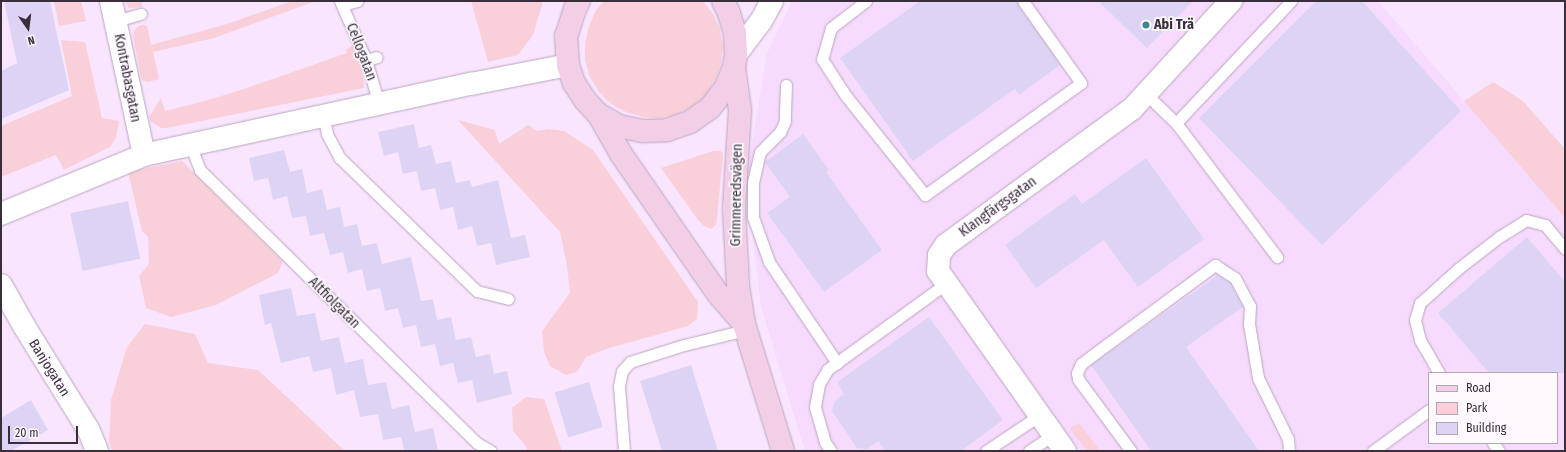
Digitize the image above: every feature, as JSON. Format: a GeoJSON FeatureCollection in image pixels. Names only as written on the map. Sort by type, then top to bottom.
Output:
{"type":"FeatureCollection","features":[{"type":"Feature","properties":{"kind":"street","name":"Grimmeredsvägen"},"geometry":{"type":"LineString","coordinates":[[722,1],[730,13],[735,33],[735,61],[740,110],[734,209],[736,260],[745,327],[783,451]]}},
{"type":"Feature","properties":{"kind":"street"},"geometry":{"type":"LineString","coordinates":[[576,4],[566,36],[568,65],[578,89],[585,100],[598,114],[620,126],[643,131],[667,130],[690,122],[710,108],[721,94],[735,61],[772,1]]}},
{"type":"Feature","properties":{"kind":"street","name":"Klangfärgsgatan"},"geometry":{"type":"LineString","coordinates":[[1059,442],[938,271],[939,255],[946,245],[1132,109],[1231,1]]}},
{"type":"Feature","properties":{"kind":"street","name":"Kontrabasgatan"},"geometry":{"type":"LineString","coordinates":[[114,11],[144,155]]}},
{"type":"Feature","properties":{"kind":"street"},"geometry":{"type":"LineString","coordinates":[[1,214],[144,155],[190,144],[568,65]]}},
{"type":"Feature","properties":{"kind":"street","name":"Grimmeredsvägen"},"geometry":{"type":"LineString","coordinates":[[598,114],[622,154],[702,271],[745,327]]}},
{"type":"Feature","properties":{"kind":"street","name":"Banjogatan"},"geometry":{"type":"LineString","coordinates":[[1,285],[24,326],[89,431],[96,451]]}},
{"type":"Feature","properties":{"kind":"lane"},"geometry":{"type":"LineString","coordinates":[[341,3],[357,1]]}},
{"type":"Feature","properties":{"kind":"lane"},"geometry":{"type":"LineString","coordinates":[[866,1],[831,28],[822,59],[846,96],[925,195],[1081,83],[1023,1]]}},
{"type":"Feature","properties":{"kind":"lane"},"geometry":{"type":"LineString","coordinates":[[1176,123],[1292,1]]}},
{"type":"Feature","properties":{"kind":"lane","name":"Cellogatan"},"geometry":{"type":"LineString","coordinates":[[341,3],[366,60],[379,104]]}},
{"type":"Feature","properties":{"kind":"lane"},"geometry":{"type":"LineString","coordinates":[[114,11],[141,14]]}},
{"type":"Feature","properties":{"kind":"lane"},"geometry":{"type":"LineString","coordinates":[[366,60],[377,57]]}},
{"type":"Feature","properties":{"kind":"lane"},"geometry":{"type":"LineString","coordinates":[[786,85],[785,121],[780,132],[760,152],[753,183],[753,217],[769,262],[837,363]]}},
{"type":"Feature","properties":{"kind":"lane"},"geometry":{"type":"LineString","coordinates":[[1146,94],[1176,123],[1277,257]]}},
{"type":"Feature","properties":{"kind":"lane"},"geometry":{"type":"LineString","coordinates":[[323,116],[327,134],[340,158],[478,290],[508,299]]}},
{"type":"Feature","properties":{"kind":"lane","name":"Altfiolgatan"},"geometry":{"type":"LineString","coordinates":[[190,144],[200,170],[477,443],[491,451]]}},
{"type":"Feature","properties":{"kind":"lane"},"geometry":{"type":"LineString","coordinates":[[1438,372],[1420,340],[1415,320],[1420,303],[1459,268],[1500,237],[1526,220],[1545,224],[1565,249]]}},
{"type":"Feature","properties":{"kind":"lane"},"geometry":{"type":"LineString","coordinates":[[1131,451],[1078,379],[1077,372],[1081,364],[1099,350],[1215,265],[1235,278],[1250,306],[1249,324],[1258,378],[1288,439],[1289,451]]}},
{"type":"Feature","properties":{"kind":"lane"},"geometry":{"type":"LineString","coordinates":[[831,451],[825,442],[815,407],[819,384],[828,369],[947,283]]}},
{"type":"Feature","properties":{"kind":"lane"},"geometry":{"type":"LineString","coordinates":[[624,451],[618,386],[622,372],[630,362],[745,327]]}},
{"type":"Feature","properties":{"kind":"lane"},"geometry":{"type":"LineString","coordinates":[[1373,451],[1428,411]]}},
{"type":"Feature","properties":{"kind":"lane"},"geometry":{"type":"LineString","coordinates":[[986,451],[1040,415]]}},
{"type":"Feature","properties":{"kind":"lane"},"geometry":{"type":"LineString","coordinates":[[1029,451],[1059,442]]}},
{"type":"Feature","properties":{"kind":"shaded area"},"geometry":{"type":"Polygon","coordinates":[[[792,1],[1378,1],[1565,218],[1565,451],[805,451],[761,307],[746,178],[767,53],[792,1]]]}},
{"type":"Feature","properties":{"kind":"green space"},"geometry":{"type":"Polygon","coordinates":[[[54,1],[81,1],[86,21],[59,26],[54,1]]]}},
{"type":"Feature","properties":{"kind":"green space"},"geometry":{"type":"Polygon","coordinates":[[[125,1],[142,1],[142,7],[129,8],[125,1]]]}},
{"type":"Feature","properties":{"kind":"green space"},"geometry":{"type":"Polygon","coordinates":[[[292,1],[316,1],[214,38],[153,52],[159,79],[148,82],[143,81],[141,78],[133,35],[138,26],[147,26],[151,45],[227,24],[292,1]]]}},
{"type":"Feature","properties":{"kind":"green space"},"geometry":{"type":"Polygon","coordinates":[[[471,1],[542,1],[533,35],[518,55],[488,62],[471,1]]]}},
{"type":"Feature","properties":{"kind":"green space"},"geometry":{"type":"Polygon","coordinates":[[[604,1],[703,1],[713,14],[720,29],[723,46],[721,64],[715,80],[706,95],[693,106],[677,114],[660,118],[643,117],[626,112],[611,104],[599,92],[590,77],[585,60],[585,43],[589,26],[596,10],[604,1]]]}},
{"type":"Feature","properties":{"kind":"green space"},"geometry":{"type":"Polygon","coordinates":[[[61,40],[85,42],[102,118],[119,121],[116,138],[110,147],[64,170],[56,155],[1,177],[1,126],[72,96],[61,40]]]}},
{"type":"Feature","properties":{"kind":"green space"},"geometry":{"type":"Polygon","coordinates":[[[353,45],[362,62],[364,88],[167,128],[161,128],[150,121],[149,117],[161,98],[165,111],[201,102],[241,90],[347,53],[346,50],[353,45]]]}},
{"type":"Feature","properties":{"kind":"green space"},"geometry":{"type":"Polygon","coordinates":[[[1493,82],[1523,101],[1565,149],[1565,218],[1464,101],[1493,82]]]}},
{"type":"Feature","properties":{"kind":"green space"},"geometry":{"type":"Polygon","coordinates":[[[458,120],[495,130],[499,144],[528,125],[537,131],[548,129],[564,131],[593,150],[698,302],[697,319],[688,326],[606,349],[586,357],[577,372],[566,375],[550,366],[544,352],[542,331],[570,293],[567,266],[560,232],[458,120]]]}},
{"type":"Feature","properties":{"kind":"green space"},"geometry":{"type":"Polygon","coordinates":[[[713,151],[720,151],[723,155],[716,225],[711,229],[704,226],[698,220],[661,168],[713,151]]]}},
{"type":"Feature","properties":{"kind":"green space"},"geometry":{"type":"Polygon","coordinates":[[[182,161],[283,262],[278,273],[216,305],[171,317],[146,308],[139,276],[149,264],[148,237],[142,231],[128,172],[182,161]]]}},
{"type":"Feature","properties":{"kind":"green space"},"geometry":{"type":"Polygon","coordinates":[[[145,324],[195,334],[208,363],[258,370],[345,451],[112,451],[109,442],[111,400],[127,347],[145,324]]]}},
{"type":"Feature","properties":{"kind":"green space"},"geometry":{"type":"Polygon","coordinates":[[[526,397],[544,399],[562,451],[527,451],[526,446],[513,431],[512,408],[526,397]]]}},
{"type":"Feature","properties":{"kind":"green space"},"geometry":{"type":"Polygon","coordinates":[[[1079,423],[1100,451],[1087,451],[1071,430],[1071,427],[1079,423]]]}},
{"type":"Feature","properties":{"kind":"building"},"geometry":{"type":"Polygon","coordinates":[[[4,1],[50,1],[69,90],[1,119],[1,71],[17,63],[4,1]]]}},
{"type":"Feature","properties":{"kind":"building"},"geometry":{"type":"Polygon","coordinates":[[[920,1],[1016,1],[1060,65],[1019,95],[1015,89],[913,161],[840,58],[920,1]]]}},
{"type":"Feature","properties":{"kind":"building","name":"Abi Trä"},"geometry":{"type":"Polygon","coordinates":[[[1098,1],[1193,1],[1147,48],[1098,1]]]}},
{"type":"Feature","properties":{"kind":"building"},"geometry":{"type":"Polygon","coordinates":[[[1316,1],[1362,1],[1461,111],[1322,245],[1199,118],[1316,1]]]}},
{"type":"Feature","properties":{"kind":"building"},"geometry":{"type":"Polygon","coordinates":[[[414,124],[419,148],[431,145],[436,164],[451,161],[456,183],[470,180],[472,187],[498,180],[511,238],[525,235],[530,257],[496,265],[491,243],[477,246],[472,226],[458,230],[453,207],[440,210],[435,188],[421,191],[417,171],[403,174],[398,152],[384,156],[378,132],[414,124]]]}},
{"type":"Feature","properties":{"kind":"building"},"geometry":{"type":"Polygon","coordinates":[[[803,134],[829,170],[826,172],[882,250],[824,292],[767,213],[790,197],[765,162],[803,134]]]}},
{"type":"Feature","properties":{"kind":"building"},"geometry":{"type":"Polygon","coordinates":[[[284,150],[290,172],[302,169],[307,193],[322,189],[327,210],[340,207],[344,227],[357,224],[362,246],[377,243],[382,264],[411,257],[421,301],[433,299],[437,320],[451,317],[456,340],[471,337],[476,357],[490,354],[494,374],[507,371],[512,394],[477,403],[472,380],[458,383],[453,363],[440,366],[435,344],[421,347],[416,325],[403,328],[398,308],[385,311],[380,288],[367,291],[362,269],[348,273],[343,252],[330,255],[324,233],[310,236],[306,216],[292,218],[287,196],[273,200],[268,178],[254,181],[249,158],[284,150]]]}},
{"type":"Feature","properties":{"kind":"building"},"geometry":{"type":"Polygon","coordinates":[[[1146,158],[1204,239],[1138,287],[1104,240],[1036,288],[1005,245],[1075,194],[1082,204],[1146,158]]]}},
{"type":"Feature","properties":{"kind":"building"},"geometry":{"type":"Polygon","coordinates":[[[128,201],[140,259],[83,271],[70,213],[128,201]]]}},
{"type":"Feature","properties":{"kind":"building"},"geometry":{"type":"Polygon","coordinates":[[[1527,237],[1565,282],[1565,373],[1488,372],[1438,313],[1527,237]]]}},
{"type":"Feature","properties":{"kind":"building"},"geometry":{"type":"Polygon","coordinates":[[[1218,275],[1230,283],[1243,307],[1186,347],[1259,451],[1151,451],[1091,365],[1218,275]]]}},
{"type":"Feature","properties":{"kind":"building"},"geometry":{"type":"Polygon","coordinates":[[[291,288],[297,316],[315,313],[321,341],[339,337],[345,363],[363,359],[368,385],[386,382],[392,409],[409,405],[415,432],[433,428],[438,451],[404,451],[401,437],[383,440],[378,414],[360,417],[354,390],[336,395],[331,368],[313,372],[309,356],[281,363],[271,323],[265,325],[259,295],[291,288]]]}},
{"type":"Feature","properties":{"kind":"building"},"geometry":{"type":"Polygon","coordinates":[[[929,317],[1003,420],[961,451],[885,451],[878,441],[867,449],[857,448],[832,411],[834,402],[844,394],[837,382],[929,317]]]}},
{"type":"Feature","properties":{"kind":"building"},"geometry":{"type":"Polygon","coordinates":[[[691,365],[718,451],[662,451],[640,381],[691,365]]]}},
{"type":"Feature","properties":{"kind":"building"},"geometry":{"type":"Polygon","coordinates":[[[589,382],[603,427],[568,437],[555,393],[589,382]]]}},
{"type":"Feature","properties":{"kind":"building"},"geometry":{"type":"Polygon","coordinates":[[[31,400],[48,430],[11,451],[1,451],[1,418],[31,400]]]}},
{"type":"Feature","properties":{"kind":"place","name":"Abi Trä"},"geometry":{"type":"Point","coordinates":[1146,25]}}]}
